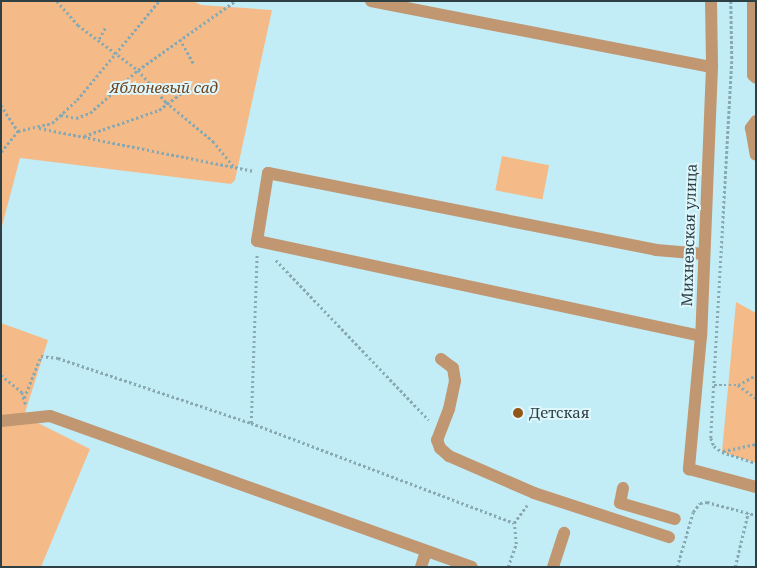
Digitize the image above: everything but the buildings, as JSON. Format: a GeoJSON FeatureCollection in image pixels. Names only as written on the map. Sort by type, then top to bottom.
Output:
{"type":"FeatureCollection","features":[{"type":"Feature","properties":{"kind":"street"},"geometry":{"type":"LineString","coordinates":[[371,1],[712,67]]}},
{"type":"Feature","properties":{"kind":"street","name":"Михневская улица"},"geometry":{"type":"LineString","coordinates":[[711,1],[712,67],[701,336],[689,469],[756,487]]}},
{"type":"Feature","properties":{"kind":"street"},"geometry":{"type":"LineString","coordinates":[[753,1],[753,75],[756,78]]}},
{"type":"Feature","properties":{"kind":"street"},"geometry":{"type":"LineString","coordinates":[[756,121],[751,128],[756,155]]}},
{"type":"Feature","properties":{"kind":"street"},"geometry":{"type":"LineString","coordinates":[[701,336],[257,241],[268,173],[656,250],[704,254]]}},
{"type":"Feature","properties":{"kind":"street"},"geometry":{"type":"LineString","coordinates":[[441,360],[453,368],[455,381],[449,409],[439,430],[440,448],[449,456],[534,493],[669,538]]}},
{"type":"Feature","properties":{"kind":"street"},"geometry":{"type":"LineString","coordinates":[[1,420],[24,416],[30,418],[50,416],[472,567]]}},
{"type":"Feature","properties":{"kind":"street"},"geometry":{"type":"LineString","coordinates":[[623,488],[620,504],[675,519]]}},
{"type":"Feature","properties":{"kind":"street"},"geometry":{"type":"LineString","coordinates":[[553,567],[564,533]]}},
{"type":"Feature","properties":{"kind":"street"},"geometry":{"type":"LineString","coordinates":[[421,567],[426,552]]}},
{"type":"Feature","properties":{"kind":"path"},"geometry":{"type":"LineString","coordinates":[[57,1],[78,25],[100,39],[138,70],[169,104],[213,141],[232,166]]}},
{"type":"Feature","properties":{"kind":"path"},"geometry":{"type":"LineString","coordinates":[[39,128],[61,115],[159,1]]}},
{"type":"Feature","properties":{"kind":"path"},"geometry":{"type":"LineString","coordinates":[[61,115],[76,118],[90,113],[138,70],[235,1]]}},
{"type":"Feature","properties":{"kind":"path"},"geometry":{"type":"LineString","coordinates":[[731,1],[732,61],[711,438],[714,446],[722,452],[756,463]]}},
{"type":"Feature","properties":{"kind":"path"},"geometry":{"type":"LineString","coordinates":[[100,39],[105,28]]}},
{"type":"Feature","properties":{"kind":"path"},"geometry":{"type":"LineString","coordinates":[[180,39],[194,64]]}},
{"type":"Feature","properties":{"kind":"path"},"geometry":{"type":"LineString","coordinates":[[82,137],[169,104],[191,86]]}},
{"type":"Feature","properties":{"kind":"path"},"geometry":{"type":"LineString","coordinates":[[1,105],[18,131]]}},
{"type":"Feature","properties":{"kind":"path"},"geometry":{"type":"LineString","coordinates":[[1,152],[18,131],[39,128],[268,173]]}},
{"type":"Feature","properties":{"kind":"path"},"geometry":{"type":"LineString","coordinates":[[251,423],[257,241]]}},
{"type":"Feature","properties":{"kind":"path"},"geometry":{"type":"LineString","coordinates":[[257,241],[439,430]]}},
{"type":"Feature","properties":{"kind":"path"},"geometry":{"type":"LineString","coordinates":[[24,398],[41,356],[58,358],[251,423],[514,523]]}},
{"type":"Feature","properties":{"kind":"path"},"geometry":{"type":"LineString","coordinates":[[1,375],[22,392],[30,418]]}},
{"type":"Feature","properties":{"kind":"path"},"geometry":{"type":"LineString","coordinates":[[714,385],[738,385],[756,375]]}},
{"type":"Feature","properties":{"kind":"path"},"geometry":{"type":"LineString","coordinates":[[738,385],[756,398]]}},
{"type":"Feature","properties":{"kind":"path"},"geometry":{"type":"LineString","coordinates":[[722,452],[756,444]]}},
{"type":"Feature","properties":{"kind":"path"},"geometry":{"type":"LineString","coordinates":[[508,567],[516,544],[514,523],[534,493]]}},
{"type":"Feature","properties":{"kind":"path"},"geometry":{"type":"LineString","coordinates":[[677,567],[693,512],[700,503],[708,502],[756,516]]}},
{"type":"Feature","properties":{"kind":"path"},"geometry":{"type":"LineString","coordinates":[[735,567],[748,513]]}},
{"type":"Feature","properties":{"kind":"green space","name":"Яблоневый сад"},"geometry":{"type":"Polygon","coordinates":[[[1,1],[193,1],[201,5],[272,10],[235,180],[231,184],[20,158],[1,230],[1,1]]]}},
{"type":"Feature","properties":{"kind":"green space"},"geometry":{"type":"Polygon","coordinates":[[[502,156],[549,165],[542,200],[495,190],[502,156]]]}},
{"type":"Feature","properties":{"kind":"green space"},"geometry":{"type":"Polygon","coordinates":[[[736,302],[756,313],[756,463],[722,452],[736,302]]]}},
{"type":"Feature","properties":{"kind":"green space"},"geometry":{"type":"Polygon","coordinates":[[[1,323],[48,340],[24,416],[90,449],[41,567],[1,567],[1,323]]]}},
{"type":"Feature","properties":{"kind":"place","name":"Детская"},"geometry":{"type":"Point","coordinates":[518,413]}}]}
